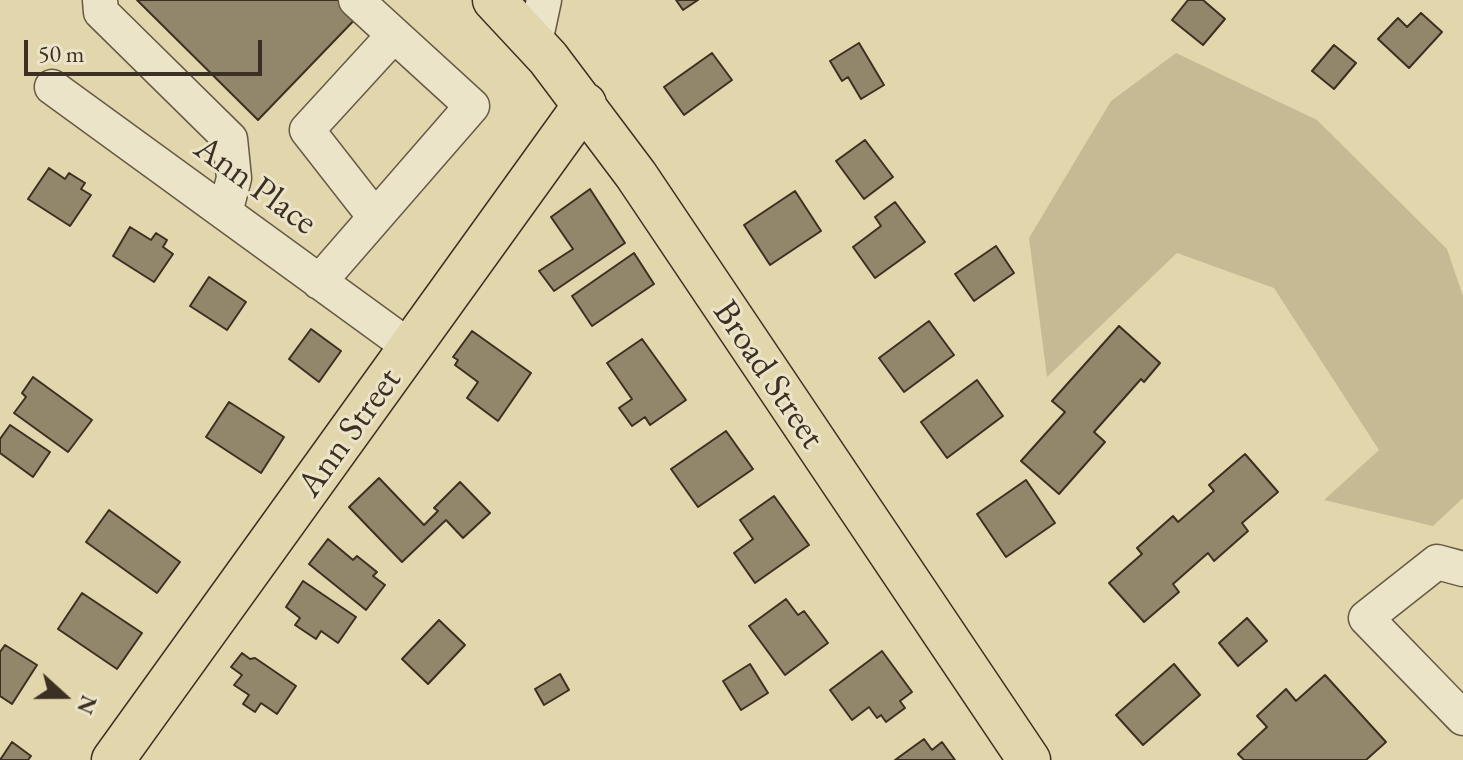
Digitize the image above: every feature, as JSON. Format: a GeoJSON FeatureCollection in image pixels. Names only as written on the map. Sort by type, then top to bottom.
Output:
{"type":"FeatureCollection","features":[{"type":"Feature","properties":{"kind":"main road","name":"Broad Street"},"geometry":{"type":"LineString","coordinates":[[494,0],[535,42],[585,104],[1029,760]]}},
{"type":"Feature","properties":{"kind":"main road","name":"Ann Street"},"geometry":{"type":"LineString","coordinates":[[113,760],[585,104]]}},
{"type":"Feature","properties":{"kind":"street"},"geometry":{"type":"LineString","coordinates":[[100,0],[101,12],[230,139],[234,178],[225,213]]}},
{"type":"Feature","properties":{"kind":"street"},"geometry":{"type":"LineString","coordinates":[[319,282],[472,106],[356,0]]}},
{"type":"Feature","properties":{"kind":"street"},"geometry":{"type":"LineString","coordinates":[[535,42],[544,0]]}},
{"type":"Feature","properties":{"kind":"street"},"geometry":{"type":"LineString","coordinates":[[375,217],[307,130],[394,35]]}},
{"type":"Feature","properties":{"kind":"street","name":"Ann Place"},"geometry":{"type":"LineString","coordinates":[[52,87],[411,348]]}},
{"type":"Feature","properties":{"kind":"street"},"geometry":{"type":"LineString","coordinates":[[1463,569],[1437,562],[1366,618],[1463,718]]}},
{"type":"Feature","properties":{"kind":"shaded area"},"geometry":{"type":"Polygon","coordinates":[[[1176,53],[1317,120],[1447,249],[1463,296],[1463,498],[1433,526],[1324,500],[1379,450],[1274,288],[1177,253],[1047,377],[1029,238],[1111,101],[1176,53]]]}},
{"type":"Feature","properties":{"kind":"building"},"geometry":{"type":"Polygon","coordinates":[[[137,0],[349,0],[362,12],[258,120],[137,0]]]}},
{"type":"Feature","properties":{"kind":"building"},"geometry":{"type":"Polygon","coordinates":[[[676,0],[698,0],[683,10],[676,0]]]}},
{"type":"Feature","properties":{"kind":"building"},"geometry":{"type":"Polygon","coordinates":[[[1188,0],[1203,0],[1225,19],[1203,45],[1172,20],[1188,0]]]}},
{"type":"Feature","properties":{"kind":"building"},"geometry":{"type":"Polygon","coordinates":[[[1421,13],[1442,32],[1409,68],[1378,39],[1398,18],[1407,27],[1421,13]]]}},
{"type":"Feature","properties":{"kind":"building"},"geometry":{"type":"Polygon","coordinates":[[[859,43],[884,85],[861,99],[848,77],[842,81],[830,61],[859,43]]]}},
{"type":"Feature","properties":{"kind":"building"},"geometry":{"type":"Polygon","coordinates":[[[1334,45],[1356,63],[1334,89],[1312,71],[1334,45]]]}},
{"type":"Feature","properties":{"kind":"building"},"geometry":{"type":"Polygon","coordinates":[[[712,53],[732,80],[684,115],[664,87],[712,53]]]}},
{"type":"Feature","properties":{"kind":"building"},"geometry":{"type":"Polygon","coordinates":[[[865,140],[893,177],[864,199],[836,161],[865,140]]]}},
{"type":"Feature","properties":{"kind":"building"},"geometry":{"type":"Polygon","coordinates":[[[49,168],[65,179],[69,173],[85,183],[81,189],[91,195],[70,226],[28,199],[49,168]]]}},
{"type":"Feature","properties":{"kind":"building"},"geometry":{"type":"Polygon","coordinates":[[[590,189],[625,243],[554,291],[539,271],[573,249],[551,217],[590,189]]]}},
{"type":"Feature","properties":{"kind":"building"},"geometry":{"type":"Polygon","coordinates":[[[795,191],[821,231],[770,265],[744,225],[795,191]]]}},
{"type":"Feature","properties":{"kind":"building"},"geometry":{"type":"Polygon","coordinates":[[[895,202],[925,242],[875,278],[853,247],[881,226],[875,217],[895,202]]]}},
{"type":"Feature","properties":{"kind":"building"},"geometry":{"type":"Polygon","coordinates":[[[130,227],[151,240],[156,233],[167,240],[163,247],[173,254],[154,282],[113,256],[130,227]]]}},
{"type":"Feature","properties":{"kind":"building"},"geometry":{"type":"Polygon","coordinates":[[[996,246],[1014,273],[974,301],[955,274],[996,246]]]}},
{"type":"Feature","properties":{"kind":"building"},"geometry":{"type":"Polygon","coordinates":[[[634,253],[654,284],[592,326],[572,296],[634,253]]]}},
{"type":"Feature","properties":{"kind":"building"},"geometry":{"type":"Polygon","coordinates":[[[209,277],[246,302],[227,330],[190,306],[209,277]]]}},
{"type":"Feature","properties":{"kind":"building"},"geometry":{"type":"Polygon","coordinates":[[[929,321],[954,355],[904,392],[879,358],[929,321]]]}},
{"type":"Feature","properties":{"kind":"building"},"geometry":{"type":"Polygon","coordinates":[[[1119,326],[1160,363],[1144,382],[1141,379],[1094,432],[1105,442],[1059,494],[1021,461],[1065,412],[1052,401],[1119,326]]]}},
{"type":"Feature","properties":{"kind":"building"},"geometry":{"type":"Polygon","coordinates":[[[311,329],[341,351],[319,382],[289,359],[311,329]]]}},
{"type":"Feature","properties":{"kind":"building"},"geometry":{"type":"Polygon","coordinates":[[[472,331],[531,373],[498,421],[467,398],[478,382],[455,365],[458,360],[453,357],[472,331]]]}},
{"type":"Feature","properties":{"kind":"building"},"geometry":{"type":"Polygon","coordinates":[[[642,339],[686,400],[650,425],[645,417],[632,426],[619,408],[632,399],[607,363],[642,339]]]}},
{"type":"Feature","properties":{"kind":"building"},"geometry":{"type":"Polygon","coordinates":[[[33,377],[92,420],[68,452],[14,413],[26,397],[22,393],[33,377]]]}},
{"type":"Feature","properties":{"kind":"building"},"geometry":{"type":"Polygon","coordinates":[[[977,380],[1003,416],[947,458],[921,422],[977,380]]]}},
{"type":"Feature","properties":{"kind":"building"},"geometry":{"type":"Polygon","coordinates":[[[229,402],[284,437],[261,473],[206,437],[229,402]]]}},
{"type":"Feature","properties":{"kind":"building"},"geometry":{"type":"Polygon","coordinates":[[[10,425],[50,452],[33,477],[0,453],[0,439],[10,425]]]}},
{"type":"Feature","properties":{"kind":"building"},"geometry":{"type":"Polygon","coordinates":[[[726,431],[753,469],[698,507],[671,469],[726,431]]]}},
{"type":"Feature","properties":{"kind":"building"},"geometry":{"type":"Polygon","coordinates":[[[1245,454],[1278,492],[1242,523],[1248,531],[1214,561],[1208,553],[1173,584],[1179,592],[1144,622],[1109,583],[1142,554],[1137,548],[1173,516],[1178,522],[1214,491],[1209,485],[1245,454]]]}},
{"type":"Feature","properties":{"kind":"building"},"geometry":{"type":"Polygon","coordinates":[[[379,478],[424,525],[438,511],[434,508],[460,482],[490,513],[463,538],[446,520],[402,562],[349,507],[379,478]]]}},
{"type":"Feature","properties":{"kind":"building"},"geometry":{"type":"Polygon","coordinates":[[[1026,480],[1055,523],[1006,557],[977,514],[1026,480]]]}},
{"type":"Feature","properties":{"kind":"building"},"geometry":{"type":"Polygon","coordinates":[[[774,496],[809,545],[755,583],[734,553],[753,539],[740,520],[774,496]]]}},
{"type":"Feature","properties":{"kind":"building"},"geometry":{"type":"Polygon","coordinates":[[[109,510],[180,562],[157,593],[86,542],[109,510]]]}},
{"type":"Feature","properties":{"kind":"building"},"geometry":{"type":"Polygon","coordinates":[[[328,539],[353,560],[357,556],[377,572],[373,576],[385,585],[366,610],[309,564],[328,539]]]}},
{"type":"Feature","properties":{"kind":"building"},"geometry":{"type":"Polygon","coordinates":[[[303,581],[356,617],[338,643],[321,631],[316,639],[295,625],[300,618],[286,607],[303,581]]]}},
{"type":"Feature","properties":{"kind":"building"},"geometry":{"type":"Polygon","coordinates":[[[82,593],[142,633],[117,669],[58,629],[82,593]]]}},
{"type":"Feature","properties":{"kind":"building"},"geometry":{"type":"Polygon","coordinates":[[[786,599],[798,615],[804,611],[828,643],[785,675],[749,626],[786,599]]]}},
{"type":"Feature","properties":{"kind":"building"},"geometry":{"type":"Polygon","coordinates":[[[1247,618],[1267,641],[1238,666],[1219,643],[1247,618]]]}},
{"type":"Feature","properties":{"kind":"building"},"geometry":{"type":"Polygon","coordinates":[[[439,620],[465,645],[428,684],[402,659],[439,620]]]}},
{"type":"Feature","properties":{"kind":"building"},"geometry":{"type":"Polygon","coordinates":[[[5,645],[37,665],[12,704],[0,696],[0,652],[5,645]]]}},
{"type":"Feature","properties":{"kind":"building"},"geometry":{"type":"Polygon","coordinates":[[[882,651],[912,692],[900,701],[905,708],[886,722],[881,715],[877,718],[869,707],[852,720],[830,690],[882,651]]]}},
{"type":"Feature","properties":{"kind":"building"},"geometry":{"type":"Polygon","coordinates":[[[242,653],[250,659],[255,658],[296,686],[277,714],[261,703],[255,712],[243,704],[249,695],[234,685],[242,675],[231,667],[242,653]]]}},
{"type":"Feature","properties":{"kind":"building"},"geometry":{"type":"Polygon","coordinates":[[[750,664],[768,693],[741,710],[723,681],[750,664]]]}},
{"type":"Feature","properties":{"kind":"building"},"geometry":{"type":"Polygon","coordinates":[[[1174,664],[1200,695],[1143,745],[1116,715],[1174,664]]]}},
{"type":"Feature","properties":{"kind":"building"},"geometry":{"type":"Polygon","coordinates":[[[560,674],[569,690],[544,705],[535,689],[560,674]]]}},
{"type":"Feature","properties":{"kind":"building"},"geometry":{"type":"Polygon","coordinates":[[[1325,675],[1386,742],[1366,760],[1244,760],[1238,754],[1267,727],[1257,716],[1286,689],[1296,701],[1325,675]]]}},
{"type":"Feature","properties":{"kind":"building"},"geometry":{"type":"Polygon","coordinates":[[[924,739],[932,750],[942,742],[955,760],[895,760],[924,739]]]}},
{"type":"Feature","properties":{"kind":"building"},"geometry":{"type":"Polygon","coordinates":[[[12,742],[31,756],[28,760],[0,760],[12,742]]]}}]}
